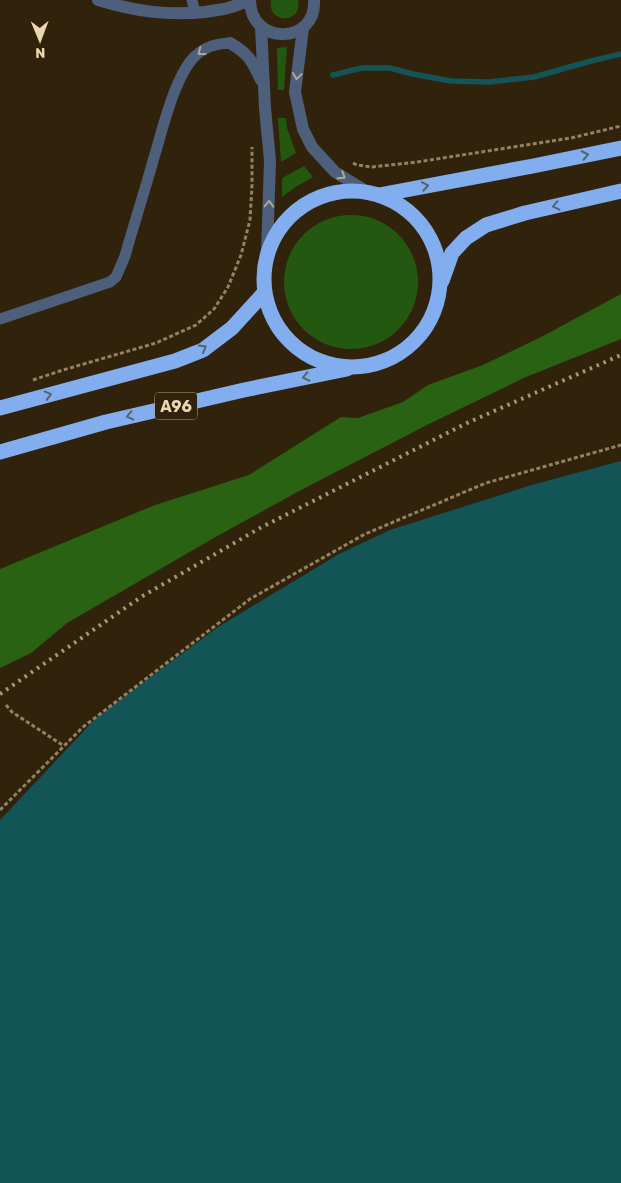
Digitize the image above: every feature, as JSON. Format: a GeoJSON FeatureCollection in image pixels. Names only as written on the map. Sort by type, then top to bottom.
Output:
{"type":"FeatureCollection","features":[{"type":"Feature","properties":{"kind":"highway","name":"A96"},"geometry":{"type":"LineString","coordinates":[[353,368],[313,359],[288,341],[271,316],[264,293],[267,253],[281,226],[303,204],[334,192],[372,193],[533,166],[621,148]]}},
{"type":"Feature","properties":{"kind":"highway","name":"A96"},"geometry":{"type":"LineString","coordinates":[[0,452],[106,422],[244,390],[372,365],[401,353],[423,332],[433,315],[440,285],[452,252],[466,238],[486,225],[525,213],[621,191]]}},
{"type":"Feature","properties":{"kind":"highway","name":"A96"},"geometry":{"type":"LineString","coordinates":[[372,193],[390,199],[420,222],[437,255],[440,285]]}},
{"type":"Feature","properties":{"kind":"highway","name":"A96"},"geometry":{"type":"LineString","coordinates":[[0,408],[175,361],[203,350],[232,328],[264,293]]}},
{"type":"Feature","properties":{"kind":"street"},"geometry":{"type":"LineString","coordinates":[[98,0],[150,12],[194,6],[223,9],[257,23],[271,33],[282,35],[293,33],[302,28],[312,16],[314,0]]}},
{"type":"Feature","properties":{"kind":"street"},"geometry":{"type":"LineString","coordinates":[[223,9],[250,0],[250,7],[257,23],[270,161],[267,253]]}},
{"type":"Feature","properties":{"kind":"street"},"geometry":{"type":"LineString","coordinates":[[302,28],[296,92],[303,129],[312,147],[336,172],[372,193]]}},
{"type":"Feature","properties":{"kind":"street"},"geometry":{"type":"LineString","coordinates":[[230,43],[252,60],[264,87]]}},
{"type":"Feature","properties":{"kind":"lane"},"geometry":{"type":"LineString","coordinates":[[0,319],[110,282],[116,277],[125,256],[165,120],[181,76],[194,57],[205,48],[216,44],[230,43]]}},
{"type":"Feature","properties":{"kind":"path"},"geometry":{"type":"LineString","coordinates":[[351,162],[357,165],[372,167],[417,162],[571,138],[621,126]]}},
{"type":"Feature","properties":{"kind":"path"},"geometry":{"type":"LineString","coordinates":[[27,382],[156,343],[196,325],[214,309],[228,287],[241,255],[250,220],[252,143]]}},
{"type":"Feature","properties":{"kind":"path"},"geometry":{"type":"LineString","coordinates":[[0,810],[84,727],[250,599],[364,534],[486,483],[621,445]]}},
{"type":"Feature","properties":{"kind":"path"},"geometry":{"type":"LineString","coordinates":[[6,705],[12,712],[64,746]]}},
{"type":"Feature","properties":{"kind":"green space"},"geometry":{"type":"Polygon","coordinates":[[[271,0],[298,0],[298,8],[291,17],[279,17],[274,14],[271,8],[271,0]]]}},
{"type":"Feature","properties":{"kind":"green space"},"geometry":{"type":"Polygon","coordinates":[[[287,47],[284,90],[278,90],[277,48],[287,47]]]}},
{"type":"Feature","properties":{"kind":"green space"},"geometry":{"type":"Polygon","coordinates":[[[278,118],[286,118],[287,128],[296,153],[281,162],[278,118]]]}},
{"type":"Feature","properties":{"kind":"green space"},"geometry":{"type":"Polygon","coordinates":[[[304,166],[313,177],[282,197],[282,178],[304,166]]]}},
{"type":"Feature","properties":{"kind":"green space"},"geometry":{"type":"Polygon","coordinates":[[[351,215],[377,220],[399,234],[413,256],[418,282],[413,308],[399,330],[377,344],[351,349],[325,344],[303,330],[289,308],[284,282],[289,256],[303,234],[325,220],[351,215]]]}},
{"type":"Feature","properties":{"kind":"green space"},"geometry":{"type":"Polygon","coordinates":[[[621,294],[621,339],[526,377],[429,424],[301,490],[67,623],[31,653],[0,668],[0,569],[155,505],[249,475],[341,417],[358,418],[403,402],[428,385],[483,365],[543,336],[621,294]]]}},
{"type":"Feature","properties":{"kind":"water"},"geometry":{"type":"Polygon","coordinates":[[[621,461],[621,1183],[0,1183],[0,820],[97,717],[218,627],[339,554],[390,530],[535,484],[621,461]]]}},
{"type":"Feature","properties":{"kind":"waterway"},"geometry":{"type":"LineString","coordinates":[[333,75],[362,68],[390,68],[451,81],[489,82],[534,77],[621,54]]}},
{"type":"Feature","properties":{"kind":"railway"},"geometry":{"type":"LineString","coordinates":[[0,694],[141,597],[260,528],[467,423],[621,355]]}}]}
